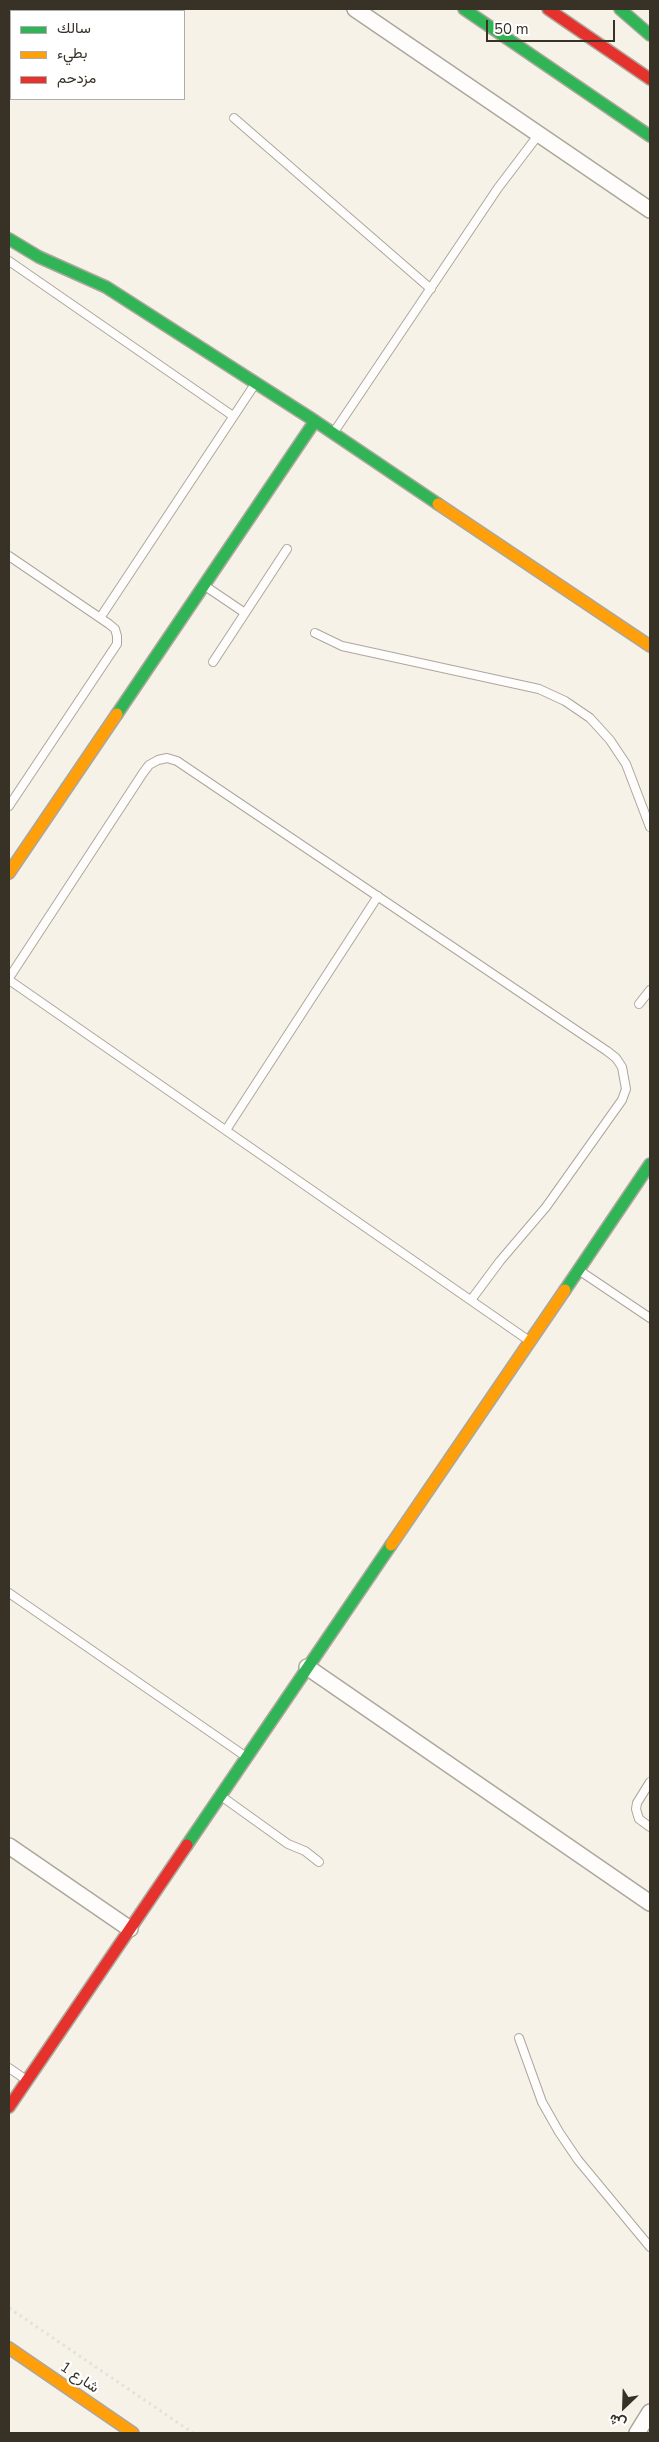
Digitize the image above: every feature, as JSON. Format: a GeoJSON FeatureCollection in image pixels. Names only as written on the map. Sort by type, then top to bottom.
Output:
{"type":"FeatureCollection","features":[{"type":"Feature","properties":{"kind":"main road"},"geometry":{"type":"LineString","coordinates":[[464,9],[650,136]]}},
{"type":"Feature","properties":{"kind":"main road"},"geometry":{"type":"LineString","coordinates":[[548,9],[650,79]]}},
{"type":"Feature","properties":{"kind":"main road"},"geometry":{"type":"LineString","coordinates":[[620,9],[650,35]]}},
{"type":"Feature","properties":{"kind":"main road"},"geometry":{"type":"LineString","coordinates":[[9,238],[39,257],[106,287],[333,433],[650,646]]}},
{"type":"Feature","properties":{"kind":"main road"},"geometry":{"type":"LineString","coordinates":[[9,873],[315,422]]}},
{"type":"Feature","properties":{"kind":"main road"},"geometry":{"type":"LineString","coordinates":[[9,2107],[650,1164]]}},
{"type":"Feature","properties":{"kind":"main road","name":"شارع 1"},"geometry":{"type":"LineString","coordinates":[[9,2348],[133,2433]]}},
{"type":"Feature","properties":{"kind":"street"},"geometry":{"type":"LineString","coordinates":[[355,9],[650,210]]}},
{"type":"Feature","properties":{"kind":"street"},"geometry":{"type":"LineString","coordinates":[[308,1667],[650,1903]]}},
{"type":"Feature","properties":{"kind":"street"},"geometry":{"type":"LineString","coordinates":[[9,1846],[130,1929]]}},
{"type":"Feature","properties":{"kind":"street"},"geometry":{"type":"LineString","coordinates":[[637,2433],[650,2412]]}},
{"type":"Feature","properties":{"kind":"lane"},"geometry":{"type":"LineString","coordinates":[[234,118],[430,289]]}},
{"type":"Feature","properties":{"kind":"lane"},"geometry":{"type":"LineString","coordinates":[[333,433],[498,188],[539,134]]}},
{"type":"Feature","properties":{"kind":"lane"},"geometry":{"type":"LineString","coordinates":[[9,260],[233,416]]}},
{"type":"Feature","properties":{"kind":"lane"},"geometry":{"type":"LineString","coordinates":[[100,618],[256,383]]}},
{"type":"Feature","properties":{"kind":"lane"},"geometry":{"type":"LineString","coordinates":[[213,662],[287,549]]}},
{"type":"Feature","properties":{"kind":"lane"},"geometry":{"type":"LineString","coordinates":[[9,556],[115,629],[117,644],[9,806]]}},
{"type":"Feature","properties":{"kind":"lane"},"geometry":{"type":"LineString","coordinates":[[204,586],[244,614]]}},
{"type":"Feature","properties":{"kind":"lane"},"geometry":{"type":"LineString","coordinates":[[315,633],[342,646],[529,686],[565,701],[590,718],[610,740],[626,764],[650,827]]}},
{"type":"Feature","properties":{"kind":"lane"},"geometry":{"type":"LineString","coordinates":[[471,1300],[500,1261],[546,1207],[622,1100],[626,1090],[626,1078],[616,1058],[177,761],[167,758],[149,765],[9,979],[530,1341]]}},
{"type":"Feature","properties":{"kind":"lane"},"geometry":{"type":"LineString","coordinates":[[226,1130],[378,896]]}},
{"type":"Feature","properties":{"kind":"lane"},"geometry":{"type":"LineString","coordinates":[[639,1004],[650,990]]}},
{"type":"Feature","properties":{"kind":"lane"},"geometry":{"type":"LineString","coordinates":[[578,1270],[650,1318]]}},
{"type":"Feature","properties":{"kind":"lane"},"geometry":{"type":"LineString","coordinates":[[9,1593],[247,1757]]}},
{"type":"Feature","properties":{"kind":"lane"},"geometry":{"type":"LineString","coordinates":[[650,1782],[636,1808],[639,1819],[650,1827]]}},
{"type":"Feature","properties":{"kind":"lane"},"geometry":{"type":"LineString","coordinates":[[220,1796],[288,1844],[305,1851],[319,1862]]}},
{"type":"Feature","properties":{"kind":"lane"},"geometry":{"type":"LineString","coordinates":[[519,2038],[542,2102],[559,2132],[578,2160],[650,2247]]}},
{"type":"Feature","properties":{"kind":"lane"},"geometry":{"type":"LineString","coordinates":[[9,2068],[27,2080]]}},
{"type":"Feature","properties":{"kind":"path"},"geometry":{"type":"LineString","coordinates":[[9,2308],[193,2433]]}},
{"type":"Feature","properties":{"kind":"traffic: fast"},"geometry":{"type":"LineString","coordinates":[[464,9],[650,136]]}},
{"type":"Feature","properties":{"kind":"traffic: fast"},"geometry":{"type":"LineString","coordinates":[[620,9],[650,35]]}},
{"type":"Feature","properties":{"kind":"traffic: fast"},"geometry":{"type":"LineString","coordinates":[[9,239],[39,257],[106,287],[315,421],[438,504]]}},
{"type":"Feature","properties":{"kind":"traffic: fast"},"geometry":{"type":"LineString","coordinates":[[117,714],[315,421]]}},
{"type":"Feature","properties":{"kind":"traffic: fast"},"geometry":{"type":"LineString","coordinates":[[565,1290],[650,1164]]}},
{"type":"Feature","properties":{"kind":"traffic: fast"},"geometry":{"type":"LineString","coordinates":[[187,1845],[391,1545]]}},
{"type":"Feature","properties":{"kind":"traffic: slow"},"geometry":{"type":"LineString","coordinates":[[438,504],[650,646]]}},
{"type":"Feature","properties":{"kind":"traffic: slow"},"geometry":{"type":"LineString","coordinates":[[9,873],[117,714]]}},
{"type":"Feature","properties":{"kind":"traffic: slow"},"geometry":{"type":"LineString","coordinates":[[391,1545],[565,1290]]}},
{"type":"Feature","properties":{"kind":"traffic: slow"},"geometry":{"type":"LineString","coordinates":[[9,2348],[133,2433]]}},
{"type":"Feature","properties":{"kind":"traffic: jam"},"geometry":{"type":"LineString","coordinates":[[548,9],[650,79]]}},
{"type":"Feature","properties":{"kind":"traffic: jam"},"geometry":{"type":"LineString","coordinates":[[9,2107],[187,1845]]}}]}
